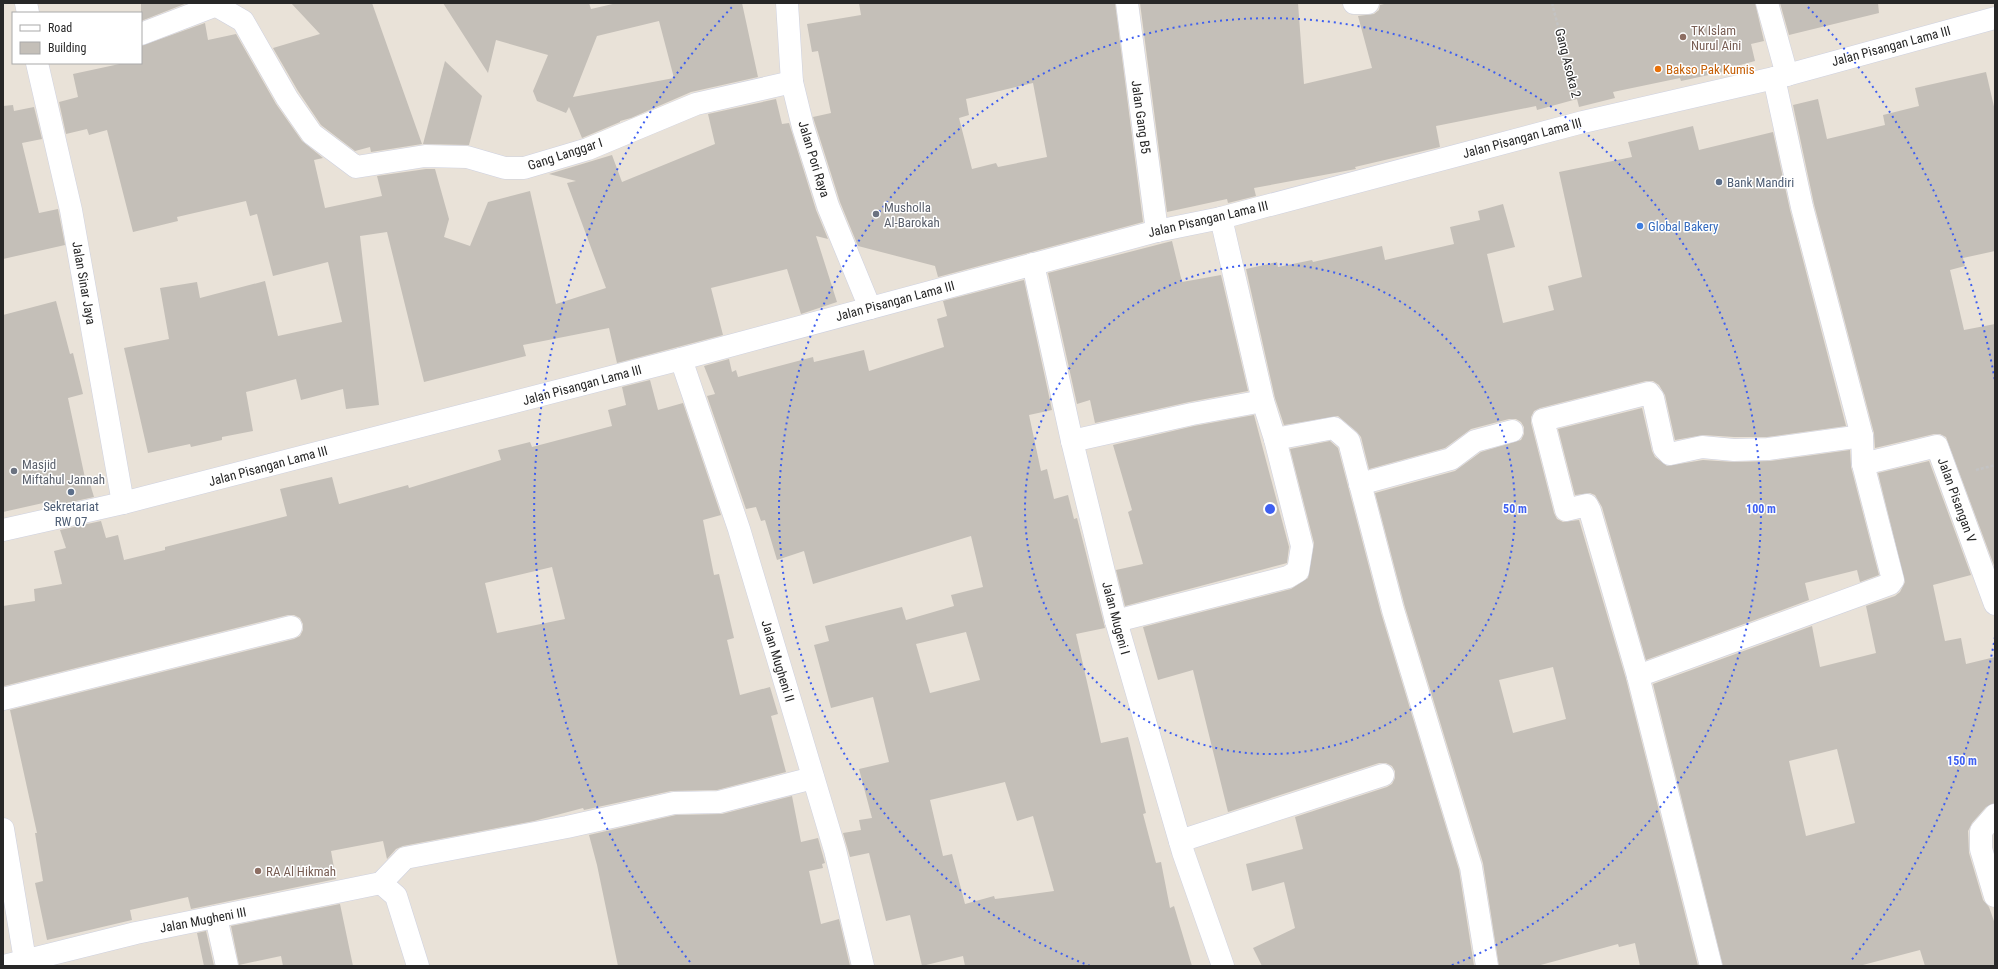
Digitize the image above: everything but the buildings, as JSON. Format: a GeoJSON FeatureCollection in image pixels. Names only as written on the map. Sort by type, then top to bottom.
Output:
{"type":"FeatureCollection","features":[{"type":"Feature","properties":{"kind":"street","name":"Jalan Pori Raya"},"geometry":{"type":"LineString","coordinates":[[787,3],[792,82],[803,127],[828,206],[870,308]]}},
{"type":"Feature","properties":{"kind":"street","name":"Jalan Gang B5"},"geometry":{"type":"LineString","coordinates":[[1127,3],[1157,231]]}},
{"type":"Feature","properties":{"kind":"street"},"geometry":{"type":"LineString","coordinates":[[1354,3],[1368,3]]}},
{"type":"Feature","properties":{"kind":"street"},"geometry":{"type":"LineString","coordinates":[[1638,676],[1890,584],[1894,580],[1863,464],[1862,436],[1802,206],[1767,3]]}},
{"type":"Feature","properties":{"kind":"street","name":"Gang Langgar I"},"geometry":{"type":"LineString","coordinates":[[220,5],[243,21],[287,98],[312,134],[356,167],[425,156],[467,157],[505,168],[524,168],[588,149],[696,104],[792,82]]}},
{"type":"Feature","properties":{"kind":"street"},"geometry":{"type":"LineString","coordinates":[[142,34],[220,5]]}},
{"type":"Feature","properties":{"kind":"street","name":"Jalan Pisangan Lama III"},"geometry":{"type":"LineString","coordinates":[[3,530],[123,503],[681,359],[1157,231],[1221,218],[1583,122],[1780,76],[1995,18]]}},
{"type":"Feature","properties":{"kind":"street","name":"Jalan Sinar Jaya"},"geometry":{"type":"LineString","coordinates":[[37,64],[72,210],[123,503]]}},
{"type":"Feature","properties":{"kind":"street"},"geometry":{"type":"LineString","coordinates":[[1116,621],[1288,577],[1298,571],[1302,546],[1264,401],[1221,218]]}},
{"type":"Feature","properties":{"kind":"street","name":"Jalan Mugeni I"},"geometry":{"type":"LineString","coordinates":[[1033,264],[1072,441],[1116,621],[1180,841],[1223,966]]}},
{"type":"Feature","properties":{"kind":"street","name":"Jalan Mugheni II"},"geometry":{"type":"LineString","coordinates":[[681,359],[739,529],[835,850],[862,966]]}},
{"type":"Feature","properties":{"kind":"street"},"geometry":{"type":"LineString","coordinates":[[1711,966],[1638,676],[1590,511],[1587,505],[1566,510],[1542,420],[1649,393],[1653,398],[1664,448],[1670,454],[1702,447],[1734,450],[1768,449],[1862,436]]}},
{"type":"Feature","properties":{"kind":"street"},"geometry":{"type":"LineString","coordinates":[[1072,441],[1192,414],[1264,401]]}},
{"type":"Feature","properties":{"kind":"street"},"geometry":{"type":"LineString","coordinates":[[1275,439],[1334,428],[1349,441],[1393,610],[1472,867],[1488,966]]}},
{"type":"Feature","properties":{"kind":"street"},"geometry":{"type":"LineString","coordinates":[[1360,484],[1451,459],[1475,441],[1512,431]]}},
{"type":"Feature","properties":{"kind":"street","name":"Jalan Pisangan V"},"geometry":{"type":"LineString","coordinates":[[1863,464],[1936,446],[1995,604]]}},
{"type":"Feature","properties":{"kind":"street"},"geometry":{"type":"LineString","coordinates":[[3,699],[291,627]]}},
{"type":"Feature","properties":{"kind":"street"},"geometry":{"type":"LineString","coordinates":[[1180,841],[1383,775]]}},
{"type":"Feature","properties":{"kind":"street"},"geometry":{"type":"LineString","coordinates":[[418,966],[396,896],[381,883],[405,858],[567,827],[674,803],[719,802],[813,778]]}},
{"type":"Feature","properties":{"kind":"street"},"geometry":{"type":"LineString","coordinates":[[1995,815],[1982,831],[1981,849],[1995,896]]}},
{"type":"Feature","properties":{"kind":"street"},"geometry":{"type":"LineString","coordinates":[[3,829],[11,924],[26,964]]}},
{"type":"Feature","properties":{"kind":"street","name":"Jalan Mugheni III"},"geometry":{"type":"LineString","coordinates":[[4,966],[26,964],[136,933],[381,883]]}},
{"type":"Feature","properties":{"kind":"street"},"geometry":{"type":"LineString","coordinates":[[216,917],[227,966]]}},
{"type":"Feature","properties":{"kind":"path","name":"Gang Asoka 2"},"geometry":{"type":"LineString","coordinates":[[1552,3],[1583,122]]}},
{"type":"Feature","properties":{"kind":"place","name":"TK Islam Nurul Aini"},"geometry":{"type":"Point","coordinates":[1683,37]}},
{"type":"Feature","properties":{"kind":"place","name":"Bakso Pak Kumis"},"geometry":{"type":"Point","coordinates":[1658,69]}},
{"type":"Feature","properties":{"kind":"place","name":"Bank Mandiri"},"geometry":{"type":"Point","coordinates":[1719,182]}},
{"type":"Feature","properties":{"kind":"place","name":"Musholla Al-Barokah"},"geometry":{"type":"Point","coordinates":[876,214]}},
{"type":"Feature","properties":{"kind":"place","name":"Global Bakery"},"geometry":{"type":"Point","coordinates":[1640,226]}},
{"type":"Feature","properties":{"kind":"place","name":"Masjid Miftahul Jannah"},"geometry":{"type":"Point","coordinates":[14,471]}},
{"type":"Feature","properties":{"kind":"place","name":"Sekretariat RW 07"},"geometry":{"type":"Point","coordinates":[71,492]}},
{"type":"Feature","properties":{"kind":"place","name":"RA Al Hikmah"},"geometry":{"type":"Point","coordinates":[258,871]}}]}
